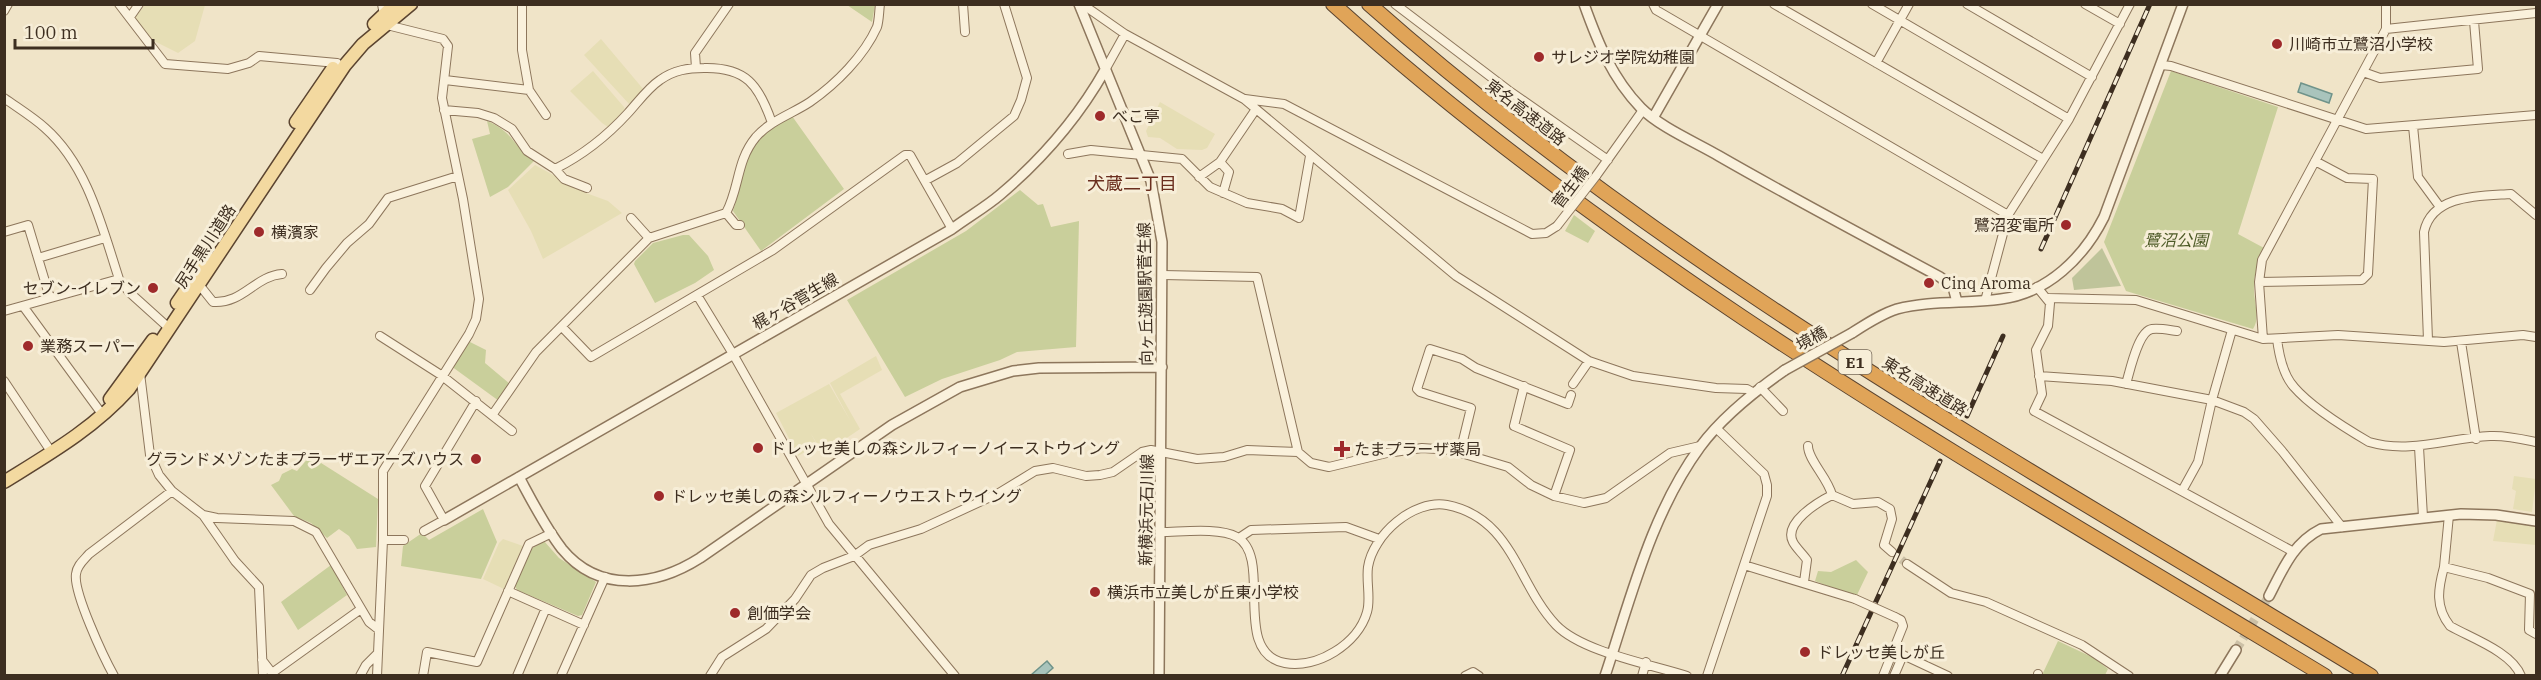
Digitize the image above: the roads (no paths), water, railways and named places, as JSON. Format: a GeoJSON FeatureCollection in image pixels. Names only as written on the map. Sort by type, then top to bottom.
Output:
{"type":"FeatureCollection","features":[{"type":"Feature","properties":{"kind":"highway","name":"E1"},"geometry":{"type":"LineString","coordinates":[[1333,4],[1484,131],[1610,227],[1702,292],[1987,472],[2325,675]]}},
{"type":"Feature","properties":{"kind":"highway","name":"東名高速道路"},"geometry":{"type":"LineString","coordinates":[[1369,4],[1493,107],[1622,206],[1717,273],[1971,433],[2371,675]]}},
{"type":"Feature","properties":{"kind":"main road","name":"尻手黒川道路"},"geometry":{"type":"LineString","coordinates":[[4,482],[74,440],[119,400],[337,63],[395,4]]}},
{"type":"Feature","properties":{"kind":"main road","name":"尻手黒川道路"},"geometry":{"type":"LineString","coordinates":[[196,282],[345,65],[384,14],[411,4]]}},
{"type":"Feature","properties":{"kind":"main road","name":"尻手黒川道路"},"geometry":{"type":"LineString","coordinates":[[4,473],[88,421],[138,370]]}},
{"type":"Feature","properties":{"kind":"street"},"geometry":{"type":"LineString","coordinates":[[4,11],[8,4]]}},
{"type":"Feature","properties":{"kind":"street"},"geometry":{"type":"LineString","coordinates":[[119,4],[165,64],[228,69],[249,63],[259,56],[337,63]]}},
{"type":"Feature","properties":{"kind":"street"},"geometry":{"type":"LineString","coordinates":[[130,17],[139,4]]}},
{"type":"Feature","properties":{"kind":"street"},"geometry":{"type":"LineString","coordinates":[[522,4],[522,50],[530,90],[546,115]]}},
{"type":"Feature","properties":{"kind":"street"},"geometry":{"type":"LineString","coordinates":[[696,68],[695,53],[729,4]]}},
{"type":"Feature","properties":{"kind":"street"},"geometry":{"type":"LineString","coordinates":[[493,414],[536,352],[649,238],[726,213],[732,201],[741,161],[748,148],[772,123],[811,101],[861,54],[878,25],[880,4]]}},
{"type":"Feature","properties":{"kind":"street"},"geometry":{"type":"LineString","coordinates":[[963,4],[966,32]]}},
{"type":"Feature","properties":{"kind":"street"},"geometry":{"type":"LineString","coordinates":[[926,180],[957,163],[1014,116],[1027,78],[1004,4]]}},
{"type":"Feature","properties":{"kind":"street"},"geometry":{"type":"LineString","coordinates":[[1080,4],[1125,34],[1244,99],[1456,276],[1589,361],[1633,376],[1706,387],[1757,390],[1783,411]]}},
{"type":"Feature","properties":{"kind":"street","name":"向ヶ丘遊園駅菅生線"},"geometry":{"type":"LineString","coordinates":[[1080,4],[1151,181],[1158,214],[1163,275],[1162,417]]}},
{"type":"Feature","properties":{"kind":"street"},"geometry":{"type":"LineString","coordinates":[[1395,4],[1606,162]]}},
{"type":"Feature","properties":{"kind":"street"},"geometry":{"type":"LineString","coordinates":[[1584,4],[1600,48],[1611,70],[1621,85],[1653,118],[1809,207],[1940,277],[1953,287],[1957,302]]}},
{"type":"Feature","properties":{"kind":"street"},"geometry":{"type":"LineString","coordinates":[[1653,4],[1656,10],[2008,215]]}},
{"type":"Feature","properties":{"kind":"street"},"geometry":{"type":"LineString","coordinates":[[1653,118],[1718,4]]}},
{"type":"Feature","properties":{"kind":"street"},"geometry":{"type":"LineString","coordinates":[[1774,4],[2043,159]]}},
{"type":"Feature","properties":{"kind":"street"},"geometry":{"type":"LineString","coordinates":[[1872,4],[2069,118]]}},
{"type":"Feature","properties":{"kind":"street"},"geometry":{"type":"LineString","coordinates":[[1876,63],[1909,4]]}},
{"type":"Feature","properties":{"kind":"street"},"geometry":{"type":"LineString","coordinates":[[1967,4],[2092,77]]}},
{"type":"Feature","properties":{"kind":"street"},"geometry":{"type":"LineString","coordinates":[[2085,4],[2120,24]]}},
{"type":"Feature","properties":{"kind":"street"},"geometry":{"type":"LineString","coordinates":[[1985,301],[2008,215],[2069,118],[2130,4]]}},
{"type":"Feature","properties":{"kind":"street","name":"境橋"},"geometry":{"type":"LineString","coordinates":[[1605,675],[1645,554],[1663,509],[1700,446],[1757,390],[1785,370],[1897,309],[1919,305],[1985,301],[2016,296],[2037,287],[2067,267],[2090,243],[2098,230],[2183,4]]}},
{"type":"Feature","properties":{"kind":"street"},"geometry":{"type":"LineString","coordinates":[[2263,339],[2259,282],[2262,261],[2386,29],[2386,4]]}},
{"type":"Feature","properties":{"kind":"street"},"geometry":{"type":"LineString","coordinates":[[2386,29],[2536,13]]}},
{"type":"Feature","properties":{"kind":"street"},"geometry":{"type":"LineString","coordinates":[[377,675],[383,540],[383,471],[441,375],[469,334],[478,309],[471,241],[442,98],[449,54],[448,46],[443,39],[391,26],[384,14]]}},
{"type":"Feature","properties":{"kind":"street"},"geometry":{"type":"LineString","coordinates":[[2363,72],[2380,78],[2478,69],[2474,21]]}},
{"type":"Feature","properties":{"kind":"street","name":"梶ヶ谷菅生線"},"geometry":{"type":"LineString","coordinates":[[424,531],[952,229],[1000,195],[1032,166],[1080,109],[1125,34]]}},
{"type":"Feature","properties":{"kind":"street"},"geometry":{"type":"LineString","coordinates":[[2161,65],[2171,66],[2366,129],[2536,115]]}},
{"type":"Feature","properties":{"kind":"street"},"geometry":{"type":"LineString","coordinates":[[555,169],[584,153],[600,140],[658,81],[672,73],[696,68],[725,68],[740,73],[753,85],[772,123]]}},
{"type":"Feature","properties":{"kind":"street"},"geometry":{"type":"LineString","coordinates":[[445,80],[530,90]]}},
{"type":"Feature","properties":{"kind":"street"},"geometry":{"type":"LineString","coordinates":[[4,98],[47,129],[76,165],[85,183],[119,279],[129,292],[167,326]]}},
{"type":"Feature","properties":{"kind":"street","name":"菅生橋"},"geometry":{"type":"LineString","coordinates":[[1244,99],[1284,104],[1532,234],[1546,233],[1557,226],[1643,110]]}},
{"type":"Feature","properties":{"kind":"street"},"geometry":{"type":"LineString","coordinates":[[1198,177],[1221,162],[1256,109]]}},
{"type":"Feature","properties":{"kind":"street"},"geometry":{"type":"LineString","coordinates":[[444,111],[478,113],[494,118],[512,129],[527,152],[555,169],[564,179],[587,188]]}},
{"type":"Feature","properties":{"kind":"street"},"geometry":{"type":"LineString","coordinates":[[2413,126],[2418,177],[2440,207]]}},
{"type":"Feature","properties":{"kind":"street"},"geometry":{"type":"LineString","coordinates":[[1068,154],[1091,150],[1140,153],[1182,159],[1198,177],[1223,193],[1247,203],[1282,209],[1299,218],[1310,156]]}},
{"type":"Feature","properties":{"kind":"street"},"geometry":{"type":"LineString","coordinates":[[562,327],[591,357],[773,250],[905,154],[910,155],[926,180],[952,229]]}},
{"type":"Feature","properties":{"kind":"street"},"geometry":{"type":"LineString","coordinates":[[2259,282],[2362,280],[2368,274],[2373,179],[2347,178],[2315,161]]}},
{"type":"Feature","properties":{"kind":"street"},"geometry":{"type":"LineString","coordinates":[[1221,162],[1229,172],[1223,193]]}},
{"type":"Feature","properties":{"kind":"street"},"geometry":{"type":"LineString","coordinates":[[310,290],[347,243],[369,224],[388,198],[458,176]]}},
{"type":"Feature","properties":{"kind":"street"},"geometry":{"type":"LineString","coordinates":[[2428,340],[2424,232],[2426,221],[2440,207],[2458,199],[2511,194],[2536,214]]}},
{"type":"Feature","properties":{"kind":"street"},"geometry":{"type":"LineString","coordinates":[[726,213],[736,225],[740,225]]}},
{"type":"Feature","properties":{"kind":"street"},"geometry":{"type":"LineString","coordinates":[[631,218],[649,238]]}},
{"type":"Feature","properties":{"kind":"street"},"geometry":{"type":"LineString","coordinates":[[4,232],[28,225],[50,298]]}},
{"type":"Feature","properties":{"kind":"street"},"geometry":{"type":"LineString","coordinates":[[38,258],[105,238]]}},
{"type":"Feature","properties":{"kind":"street"},"geometry":{"type":"LineString","coordinates":[[196,282],[213,302],[226,303],[276,275],[282,274]]}},
{"type":"Feature","properties":{"kind":"street"},"geometry":{"type":"LineString","coordinates":[[1163,275],[1257,277],[1298,452],[1311,463],[1329,467],[1422,448],[1460,453],[1508,467],[1531,485],[1554,496],[1584,503],[1606,498],[1670,453],[1700,446]]}},
{"type":"Feature","properties":{"kind":"street"},"geometry":{"type":"LineString","coordinates":[[4,311],[119,279]]}},
{"type":"Feature","properties":{"kind":"street"},"geometry":{"type":"LineString","coordinates":[[2037,287],[2049,298],[2050,303],[2048,326],[2036,350],[2042,394],[2034,411],[2292,551]]}},
{"type":"Feature","properties":{"kind":"street"},"geometry":{"type":"LineString","coordinates":[[697,295],[829,524],[954,675]]}},
{"type":"Feature","properties":{"kind":"street"},"geometry":{"type":"LineString","coordinates":[[2049,298],[2136,300],[2263,339],[2338,335],[2461,342],[2523,335],[2536,337]]}},
{"type":"Feature","properties":{"kind":"street"},"geometry":{"type":"LineString","coordinates":[[23,306],[99,410]]}},
{"type":"Feature","properties":{"kind":"street"},"geometry":{"type":"LineString","coordinates":[[2126,384],[2140,339],[2146,331],[2152,329],[2177,331]]}},
{"type":"Feature","properties":{"kind":"street"},"geometry":{"type":"LineString","coordinates":[[2182,491],[2198,462],[2212,400],[2232,330]]}},
{"type":"Feature","properties":{"kind":"street"},"geometry":{"type":"LineString","coordinates":[[380,336],[441,375],[512,430]]}},
{"type":"Feature","properties":{"kind":"street"},"geometry":{"type":"LineString","coordinates":[[2277,339],[2281,360],[2292,386],[2308,400],[2369,442],[2380,446],[2419,447],[2490,436],[2536,442]]}},
{"type":"Feature","properties":{"kind":"street"},"geometry":{"type":"LineString","coordinates":[[2461,342],[2476,439]]}},
{"type":"Feature","properties":{"kind":"street"},"geometry":{"type":"LineString","coordinates":[[1460,453],[1471,408],[1420,392],[1417,389],[1430,349],[1462,359],[1476,368],[1568,404],[1571,394]]}},
{"type":"Feature","properties":{"kind":"street"},"geometry":{"type":"LineString","coordinates":[[1573,384],[1589,361]]}},
{"type":"Feature","properties":{"kind":"street"},"geometry":{"type":"LineString","coordinates":[[519,477],[552,533],[572,559],[584,568],[605,577],[637,582],[679,572],[918,409],[960,387],[986,378],[1039,368],[1162,367]]}},
{"type":"Feature","properties":{"kind":"street"},"geometry":{"type":"LineString","coordinates":[[138,370],[150,455],[159,475],[172,491],[203,515],[217,518],[294,521],[309,527],[316,532],[369,622],[378,629]]}},
{"type":"Feature","properties":{"kind":"street"},"geometry":{"type":"LineString","coordinates":[[2039,376],[2126,384],[2212,400],[2231,406],[2254,419],[2342,527]]}},
{"type":"Feature","properties":{"kind":"street"},"geometry":{"type":"LineString","coordinates":[[4,381],[48,447]]}},
{"type":"Feature","properties":{"kind":"street"},"geometry":{"type":"LineString","coordinates":[[1524,386],[1514,426],[1570,450],[1554,496]]}},
{"type":"Feature","properties":{"kind":"street"},"geometry":{"type":"LineString","coordinates":[[444,520],[425,486],[476,401]]}},
{"type":"Feature","properties":{"kind":"street","name":"新横浜元石川線"},"geometry":{"type":"LineString","coordinates":[[1159,675],[1162,417]]}},
{"type":"Feature","properties":{"kind":"street"},"geometry":{"type":"LineString","coordinates":[[1707,675],[1767,496],[1764,474],[1724,433],[1716,428]]}},
{"type":"Feature","properties":{"kind":"street"},"geometry":{"type":"LineString","coordinates":[[1808,446],[1808,453],[1829,482],[1832,495]]}},
{"type":"Feature","properties":{"kind":"street"},"geometry":{"type":"LineString","coordinates":[[2419,447],[2423,517]]}},
{"type":"Feature","properties":{"kind":"street"},"geometry":{"type":"LineString","coordinates":[[710,675],[722,657],[766,629],[795,599],[812,575],[823,568],[854,556],[869,545],[921,529],[999,493],[1035,471],[1053,468],[1086,476],[1100,476],[1113,472],[1142,452],[1162,452],[1197,459],[1224,457],[1247,450],[1298,452]]}},
{"type":"Feature","properties":{"kind":"street"},"geometry":{"type":"LineString","coordinates":[[114,675],[94,635],[76,574],[80,564],[89,554],[172,491]]}},
{"type":"Feature","properties":{"kind":"street"},"geometry":{"type":"LineString","coordinates":[[1804,582],[1807,561],[1793,542],[1791,534],[1793,526],[1832,495]]}},
{"type":"Feature","properties":{"kind":"street"},"geometry":{"type":"LineString","coordinates":[[1832,495],[1853,504],[1878,502],[1888,507],[1892,519],[1884,545],[1892,552]]}},
{"type":"Feature","properties":{"kind":"street"},"geometry":{"type":"LineString","coordinates":[[1161,532],[1220,532],[1239,538],[1253,559],[1255,626],[1258,642],[1270,656],[1283,663],[1302,664],[1320,659],[1339,649],[1356,635],[1367,612],[1368,566],[1379,539],[1394,523],[1414,511],[1444,505],[1466,511],[1490,525],[1513,554],[1535,594],[1557,626],[1582,642],[1687,675]]}},
{"type":"Feature","properties":{"kind":"street"},"geometry":{"type":"LineString","coordinates":[[203,515],[207,524],[235,561],[259,587],[262,675]]}},
{"type":"Feature","properties":{"kind":"street"},"geometry":{"type":"LineString","coordinates":[[2449,515],[2438,602],[2444,618],[2450,626],[2506,656],[2517,666],[2521,675]]}},
{"type":"Feature","properties":{"kind":"street"},"geometry":{"type":"LineString","coordinates":[[2269,596],[2292,551],[2302,540],[2320,529],[2449,515],[2496,515],[2536,521]]}},
{"type":"Feature","properties":{"kind":"street"},"geometry":{"type":"LineString","coordinates":[[1239,538],[1251,530],[1346,527],[1379,539]]}},
{"type":"Feature","properties":{"kind":"street"},"geometry":{"type":"LineString","coordinates":[[423,675],[427,652],[477,662],[529,544],[552,533]]}},
{"type":"Feature","properties":{"kind":"street"},"geometry":{"type":"LineString","coordinates":[[383,540],[404,540]]}},
{"type":"Feature","properties":{"kind":"street"},"geometry":{"type":"LineString","coordinates":[[1906,564],[1951,593],[1986,602],[2082,645],[2129,675]]}},
{"type":"Feature","properties":{"kind":"street"},"geometry":{"type":"LineString","coordinates":[[1744,565],[1855,599],[1901,620],[1903,626],[1883,675]]}},
{"type":"Feature","properties":{"kind":"street"},"geometry":{"type":"LineString","coordinates":[[2444,567],[2488,578],[2530,594],[2529,630],[2536,634]]}},
{"type":"Feature","properties":{"kind":"street"},"geometry":{"type":"LineString","coordinates":[[561,675],[605,577]]}},
{"type":"Feature","properties":{"kind":"street"},"geometry":{"type":"LineString","coordinates":[[508,591],[584,625]]}},
{"type":"Feature","properties":{"kind":"street"},"geometry":{"type":"LineString","coordinates":[[517,675],[546,608]]}},
{"type":"Feature","properties":{"kind":"street"},"geometry":{"type":"LineString","coordinates":[[262,660],[272,673],[361,609]]}},
{"type":"Feature","properties":{"kind":"street"},"geometry":{"type":"LineString","coordinates":[[2220,675],[2236,650]]}},
{"type":"Feature","properties":{"kind":"street"},"geometry":{"type":"LineString","coordinates":[[360,675],[377,654]]}},
{"type":"Feature","properties":{"kind":"street"},"geometry":{"type":"LineString","coordinates":[[1894,675],[1903,655],[1948,675]]}},
{"type":"Feature","properties":{"kind":"street"},"geometry":{"type":"LineString","coordinates":[[1642,675],[1646,663]]}},
{"type":"Feature","properties":{"kind":"street"},"geometry":{"type":"LineString","coordinates":[[1465,675],[1470,672],[1479,675]]}},
{"type":"Feature","properties":{"kind":"water"},"geometry":{"type":"Polygon","coordinates":[[[2301,83],[2332,94],[2329,103],[2298,92],[2301,83]]]}},
{"type":"Feature","properties":{"kind":"water"},"geometry":{"type":"Polygon","coordinates":[[[1047,661],[1053,668],[1045,675],[1031,675],[1047,661]]]}},
{"type":"Feature","properties":{"kind":"tunnel"},"geometry":{"type":"LineString","coordinates":[[1892,552],[1907,564]]}},
{"type":"Feature","properties":{"kind":"tunnel"},"geometry":{"type":"LineString","coordinates":[[2236,650],[2269,596]]}},
{"type":"Feature","properties":{"kind":"railway"},"geometry":{"type":"LineString","coordinates":[[2041,249],[2150,4]]}},
{"type":"Feature","properties":{"kind":"railway"},"geometry":{"type":"LineString","coordinates":[[1967,416],[2003,336]]}},
{"type":"Feature","properties":{"kind":"railway"},"geometry":{"type":"LineString","coordinates":[[1842,676],[1940,461]]}},
{"type":"Feature","properties":{"kind":"place","name":"川崎市立鷺沼小学校"},"geometry":{"type":"Point","coordinates":[2277,44]}},
{"type":"Feature","properties":{"kind":"place","name":"サレジオ学院幼稚園"},"geometry":{"type":"Point","coordinates":[1539,57]}},
{"type":"Feature","properties":{"kind":"place","name":"べこ亭"},"geometry":{"type":"Point","coordinates":[1100,116]}},
{"type":"Feature","properties":{"kind":"place","name":"鷺沼変電所"},"geometry":{"type":"Point","coordinates":[2066,225]}},
{"type":"Feature","properties":{"kind":"place","name":"横濱家"},"geometry":{"type":"Point","coordinates":[259,232]}},
{"type":"Feature","properties":{"kind":"place","name":"Cinq Aroma"},"geometry":{"type":"Point","coordinates":[1929,283]}},
{"type":"Feature","properties":{"kind":"place","name":"セブン-イレブン"},"geometry":{"type":"Point","coordinates":[153,288]}},
{"type":"Feature","properties":{"kind":"place","name":"業務スーパー"},"geometry":{"type":"Point","coordinates":[28,346]}},
{"type":"Feature","properties":{"kind":"place","name":"ドレッセ美しの森シルフィーノイーストウイング"},"geometry":{"type":"Point","coordinates":[758,448]}},
{"type":"Feature","properties":{"kind":"place","name":"たまプラーザ薬局"},"geometry":{"type":"Point","coordinates":[1342,449]}},
{"type":"Feature","properties":{"kind":"place","name":"グランドメゾンたまプラーザエアーズハウス"},"geometry":{"type":"Point","coordinates":[476,459]}},
{"type":"Feature","properties":{"kind":"place","name":"ドレッセ美しの森シルフィーノウエストウイング"},"geometry":{"type":"Point","coordinates":[659,496]}},
{"type":"Feature","properties":{"kind":"place","name":"横浜市立美しが丘東小学校"},"geometry":{"type":"Point","coordinates":[1095,592]}},
{"type":"Feature","properties":{"kind":"place","name":"創価学会"},"geometry":{"type":"Point","coordinates":[735,613]}},
{"type":"Feature","properties":{"kind":"place","name":"ドレッセ美しが丘"},"geometry":{"type":"Point","coordinates":[1805,652]}},
{"type":"Feature","properties":{"kind":"district","name":"犬蔵二丁目"},"geometry":{"type":"Point","coordinates":[1132,183]}},
{"type":"Feature","properties":{"kind":"park label","name":"鷺沼公園"},"geometry":{"type":"Point","coordinates":[2176,240]}}]}
